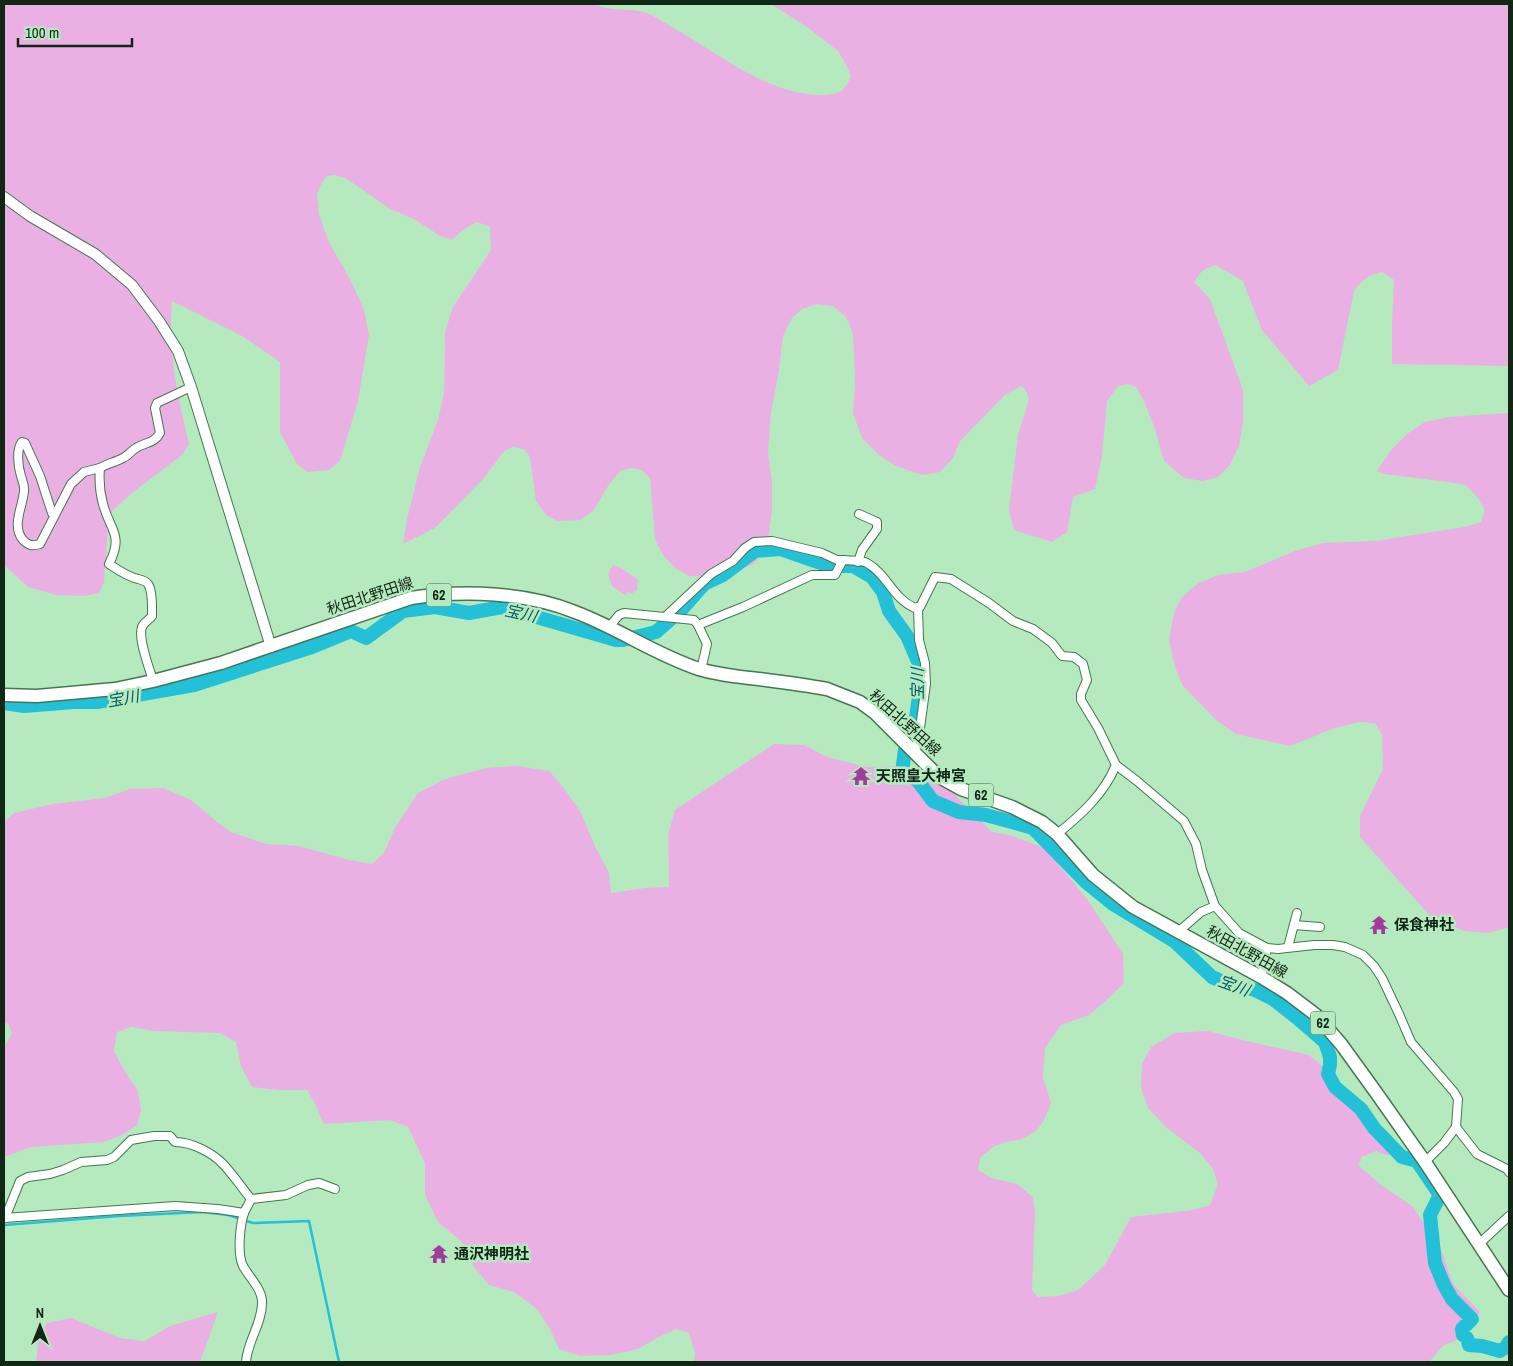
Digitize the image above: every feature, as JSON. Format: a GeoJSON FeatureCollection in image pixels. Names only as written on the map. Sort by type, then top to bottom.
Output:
{"type":"FeatureCollection","features":[{"type":"Feature","properties":{"kind":"main road","name":"秋田北野田線"},"geometry":{"type":"LineString","coordinates":[[4,695],[37,696],[116,689],[153,681],[221,663],[271,647],[410,598],[428,595],[462,594],[496,595],[543,601],[576,612],[674,660],[701,670],[723,675],[827,688],[860,702],[875,713],[942,778],[962,789],[1032,816],[1057,834],[1093,875],[1132,907],[1261,977],[1316,1014],[1376,1091],[1509,1290]]}},
{"type":"Feature","properties":{"kind":"street"},"geometry":{"type":"LineString","coordinates":[[4,197],[30,216],[95,254],[132,285],[159,321],[178,351],[191,387],[271,647]]}},
{"type":"Feature","properties":{"kind":"street"},"geometry":{"type":"LineString","coordinates":[[55,514],[52,513],[40,476],[25,443],[22,442],[18,449],[20,472],[25,489],[18,515],[18,529],[21,538],[28,545],[32,546],[40,544],[71,484],[84,472],[100,468],[124,458],[136,447],[156,439],[160,433],[155,408],[158,402],[191,387]]}},
{"type":"Feature","properties":{"kind":"street"},"geometry":{"type":"LineString","coordinates":[[100,468],[102,504],[116,538],[116,547],[109,564],[127,575],[143,580],[148,585],[152,598],[152,616],[141,631],[141,639],[153,681]]}},
{"type":"Feature","properties":{"kind":"street"},"geometry":{"type":"LineString","coordinates":[[858,562],[862,550],[877,529],[878,522],[859,514]]}},
{"type":"Feature","properties":{"kind":"street"},"geometry":{"type":"LineString","coordinates":[[667,617],[711,574],[733,560],[745,548],[754,542],[772,541],[822,553],[837,560],[866,562],[888,583],[896,596],[906,604],[918,607]]}},
{"type":"Feature","properties":{"kind":"street"},"geometry":{"type":"LineString","coordinates":[[698,625],[812,576],[836,575],[843,561]]}},
{"type":"Feature","properties":{"kind":"street"},"geometry":{"type":"LineString","coordinates":[[913,750],[920,728],[926,684],[925,663],[918,640],[918,607],[926,596],[935,577],[951,579],[1013,621],[1033,629],[1052,643],[1062,656],[1074,657],[1083,664],[1087,680],[1081,694],[1081,700],[1098,728],[1116,765],[1137,780],[1184,821],[1196,844],[1202,870],[1215,906],[1239,933],[1267,948],[1333,945],[1345,947],[1362,955],[1374,966],[1400,1014],[1411,1042],[1458,1099],[1456,1127],[1444,1143],[1425,1162]]}},
{"type":"Feature","properties":{"kind":"street"},"geometry":{"type":"LineString","coordinates":[[614,630],[619,615],[624,613],[694,620],[706,644],[701,670]]}},
{"type":"Feature","properties":{"kind":"street"},"geometry":{"type":"LineString","coordinates":[[1057,834],[1090,806],[1111,777],[1116,765]]}},
{"type":"Feature","properties":{"kind":"street"},"geometry":{"type":"LineString","coordinates":[[1178,932],[1201,912],[1215,906]]}},
{"type":"Feature","properties":{"kind":"street"},"geometry":{"type":"LineString","coordinates":[[1288,947],[1297,913]]}},
{"type":"Feature","properties":{"kind":"street"},"geometry":{"type":"LineString","coordinates":[[1294,925],[1320,927]]}},
{"type":"Feature","properties":{"kind":"street"},"geometry":{"type":"LineString","coordinates":[[1261,977],[1267,948]]}},
{"type":"Feature","properties":{"kind":"street"},"geometry":{"type":"LineString","coordinates":[[1456,1127],[1477,1154],[1509,1172]]}},
{"type":"Feature","properties":{"kind":"street"},"geometry":{"type":"LineString","coordinates":[[244,1214],[218,1209],[175,1206],[4,1218],[20,1181],[28,1177],[63,1170],[81,1162],[107,1160],[114,1157],[131,1140],[154,1136],[170,1136],[175,1142],[183,1142],[206,1152],[223,1164],[252,1199]]}},
{"type":"Feature","properties":{"kind":"street"},"geometry":{"type":"LineString","coordinates":[[252,1199],[286,1195],[319,1182],[335,1189]]}},
{"type":"Feature","properties":{"kind":"street"},"geometry":{"type":"LineString","coordinates":[[246,1362],[246,1356],[259,1322],[262,1301],[254,1282],[242,1264],[239,1245],[244,1214],[252,1199]]}},
{"type":"Feature","properties":{"kind":"street"},"geometry":{"type":"LineString","coordinates":[[1480,1244],[1509,1216]]}},
{"type":"Feature","properties":{"kind":"shaded area"},"geometry":{"type":"Polygon","coordinates":[[[4,4],[595,4],[602,7],[647,13],[744,71],[780,88],[799,93],[830,95],[842,90],[851,76],[838,51],[807,27],[771,4],[1509,4],[1509,366],[1392,364],[1394,280],[1382,272],[1366,278],[1354,291],[1338,370],[1309,386],[1262,330],[1243,281],[1215,265],[1202,271],[1194,282],[1210,299],[1243,390],[1243,422],[1239,446],[1230,465],[1218,477],[1203,481],[1184,478],[1164,461],[1155,429],[1144,401],[1136,387],[1128,384],[1118,386],[1107,401],[1102,456],[1095,489],[1073,497],[1067,532],[1052,542],[1014,530],[1009,510],[1018,435],[1029,399],[1025,389],[1021,386],[1005,395],[960,441],[953,458],[940,472],[922,475],[896,466],[879,455],[862,438],[853,413],[855,381],[853,334],[846,317],[833,306],[817,304],[802,309],[792,318],[783,336],[771,412],[768,453],[772,481],[772,510],[769,534],[762,553],[755,563],[740,570],[708,577],[689,576],[675,568],[663,555],[655,539],[650,478],[642,470],[632,468],[620,471],[608,486],[593,511],[580,520],[557,521],[546,515],[536,501],[530,457],[524,449],[513,447],[504,451],[484,478],[435,528],[403,544],[420,467],[438,420],[444,393],[445,332],[453,307],[491,250],[490,227],[477,222],[463,230],[452,240],[440,236],[414,219],[390,209],[347,179],[335,175],[327,176],[320,186],[317,195],[319,215],[329,242],[352,283],[364,310],[369,335],[358,401],[340,461],[329,470],[307,472],[297,464],[280,432],[280,362],[242,336],[172,301],[173,360],[189,444],[182,455],[132,493],[109,514],[104,582],[99,593],[84,596],[56,595],[28,587],[4,565],[4,4]]]}},
{"type":"Feature","properties":{"kind":"shaded area"},"geometry":{"type":"Polygon","coordinates":[[[1509,413],[1509,927],[1489,933],[1464,931],[1431,917],[1360,837],[1360,816],[1383,769],[1382,735],[1375,723],[1358,722],[1332,729],[1290,746],[1236,734],[1216,720],[1183,686],[1175,667],[1169,640],[1174,613],[1182,597],[1197,584],[1218,575],[1245,572],[1295,551],[1323,543],[1375,541],[1465,527],[1481,522],[1485,510],[1478,498],[1466,485],[1384,474],[1377,471],[1392,449],[1407,434],[1425,422],[1449,417],[1509,413]]]}},
{"type":"Feature","properties":{"kind":"shaded area"},"geometry":{"type":"Polygon","coordinates":[[[613,565],[623,569],[638,580],[637,590],[631,594],[628,592],[625,595],[612,586],[608,574],[613,565]]]}},
{"type":"Feature","properties":{"kind":"shaded area"},"geometry":{"type":"Polygon","coordinates":[[[774,744],[804,745],[827,757],[867,767],[903,766],[930,773],[949,789],[992,832],[1009,835],[1045,848],[1087,899],[1123,954],[1124,983],[1089,1015],[1061,1025],[1045,1048],[1043,1077],[1051,1103],[1044,1120],[1036,1131],[1020,1140],[1005,1142],[993,1147],[980,1158],[978,1170],[992,1178],[1017,1184],[1033,1197],[1035,1212],[1032,1290],[1038,1297],[1059,1296],[1078,1290],[1105,1265],[1131,1217],[1193,1210],[1210,1205],[1218,1184],[1213,1169],[1200,1153],[1167,1128],[1148,1108],[1141,1088],[1142,1064],[1151,1047],[1175,1033],[1208,1031],[1309,1055],[1331,1073],[1354,1099],[1375,1128],[1396,1146],[1393,1154],[1385,1155],[1376,1151],[1362,1157],[1358,1165],[1381,1185],[1412,1206],[1440,1247],[1453,1284],[1480,1312],[1461,1338],[1443,1346],[1429,1362],[694,1362],[695,1353],[689,1333],[676,1329],[638,1349],[611,1355],[580,1356],[559,1349],[550,1329],[537,1309],[514,1292],[489,1285],[474,1267],[462,1242],[438,1222],[425,1195],[425,1163],[408,1127],[390,1120],[324,1124],[307,1090],[278,1090],[252,1087],[241,1066],[236,1042],[220,1033],[154,1031],[132,1027],[117,1032],[114,1051],[138,1091],[141,1110],[137,1125],[122,1135],[104,1142],[31,1147],[4,1157],[4,1048],[12,1033],[8,1024],[4,1022],[4,822],[14,813],[53,804],[105,798],[130,789],[163,788],[191,800],[231,832],[266,844],[299,846],[349,860],[372,864],[384,853],[395,828],[418,793],[445,779],[486,768],[517,766],[549,771],[563,787],[580,811],[609,873],[611,893],[669,887],[668,835],[675,810],[774,744]]]}},
{"type":"Feature","properties":{"kind":"shaded area"},"geometry":{"type":"Polygon","coordinates":[[[218,1312],[200,1362],[36,1362],[39,1336],[47,1323],[71,1318],[120,1338],[145,1341],[170,1326],[218,1312]]]}},
{"type":"Feature","properties":{"kind":"waterway","name":"宝川"},"geometry":{"type":"LineString","coordinates":[[4,703],[24,706],[97,702],[194,685],[312,647],[351,631],[366,638],[403,611],[435,607],[469,613],[502,607],[616,640],[623,640],[656,632],[681,610],[704,584],[723,575],[755,551],[780,549],[829,566],[853,566],[872,577],[883,592],[889,611],[907,636],[920,666],[920,689],[916,718],[905,750],[902,772],[917,780],[933,801],[959,812],[986,815],[1033,828],[1086,882],[1113,904],[1174,941],[1212,977],[1230,985],[1255,990],[1273,999],[1325,1042],[1330,1057],[1328,1074],[1335,1087],[1361,1109],[1374,1128],[1402,1157],[1417,1161],[1440,1195],[1430,1215],[1435,1263],[1452,1299],[1472,1319],[1462,1329],[1469,1345],[1500,1351],[1509,1342]]}},
{"type":"Feature","properties":{"kind":"waterway"},"geometry":{"type":"LineString","coordinates":[[4,1225],[202,1212],[228,1215],[253,1223],[309,1221],[339,1362]]}},
{"type":"Feature","properties":{"kind":"place","name":"天照皇大神宮"},"geometry":{"type":"Point","coordinates":[861,776]}},
{"type":"Feature","properties":{"kind":"place","name":"保食神社"},"geometry":{"type":"Point","coordinates":[1379,925]}},
{"type":"Feature","properties":{"kind":"place","name":"通沢神明社"},"geometry":{"type":"Point","coordinates":[439,1254]}}]}
